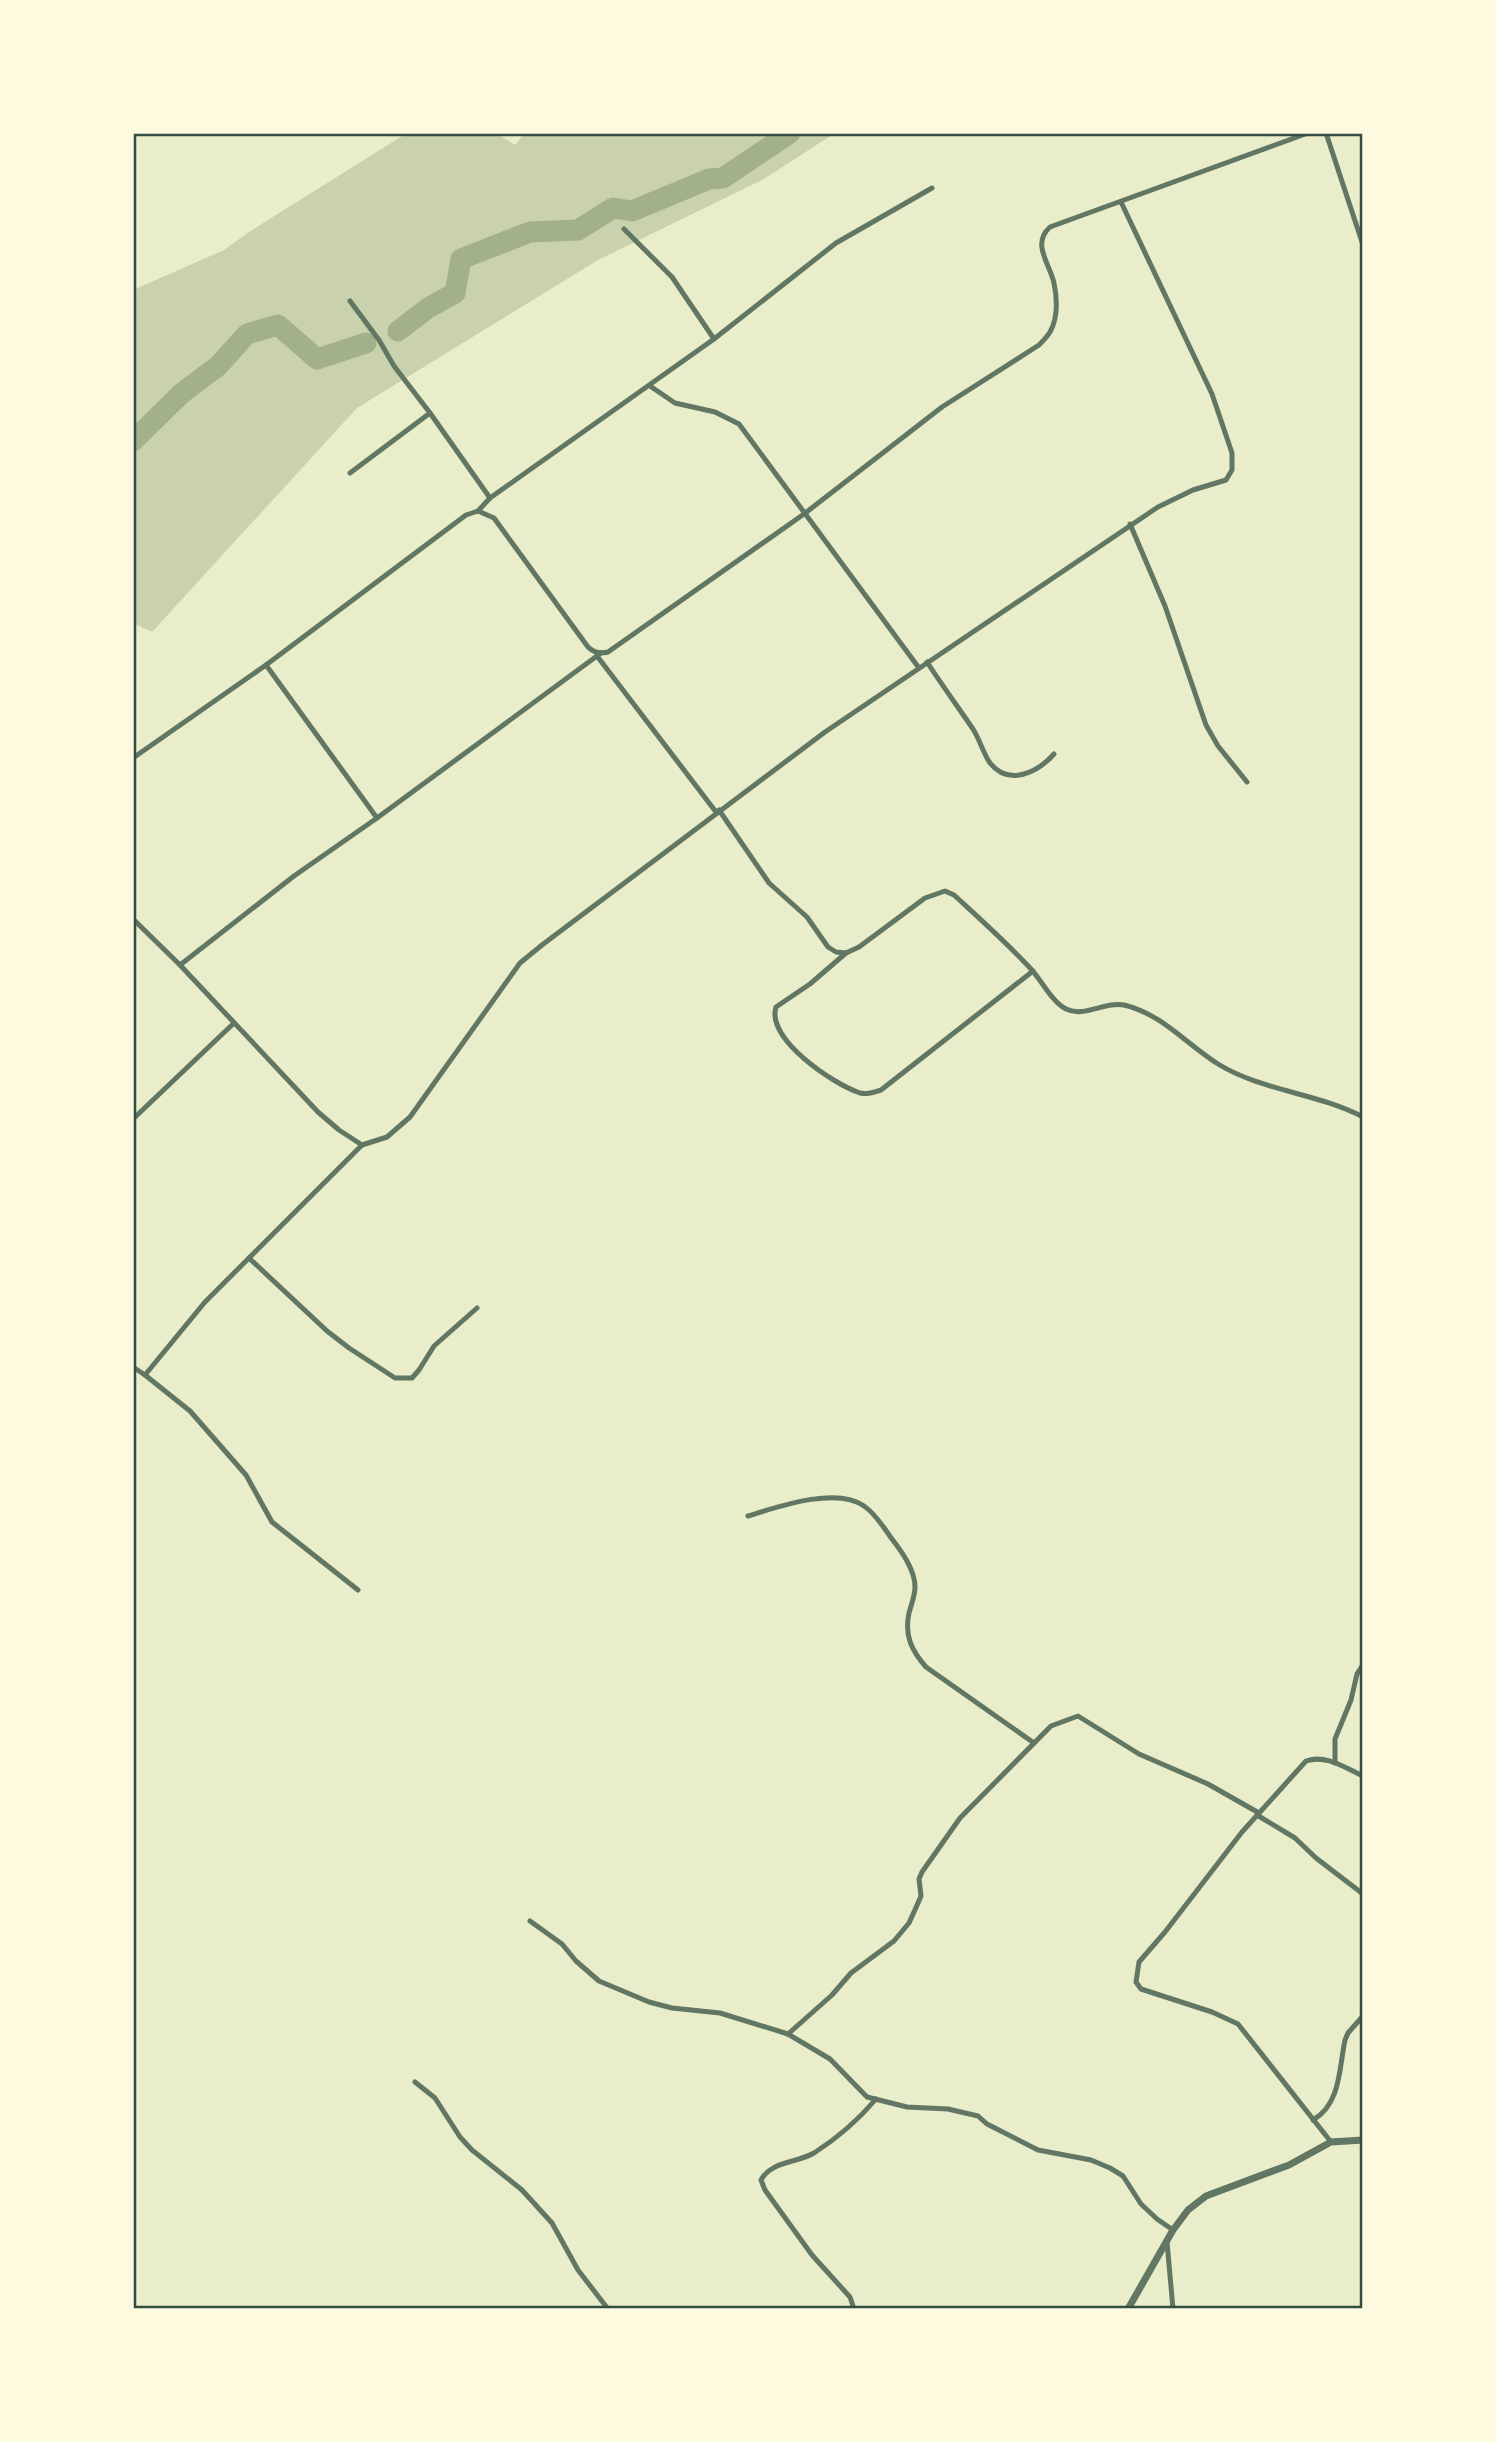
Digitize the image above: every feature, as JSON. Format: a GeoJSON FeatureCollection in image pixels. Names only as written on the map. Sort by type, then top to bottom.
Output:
{"type":"FeatureCollection","features":[{"type":"Feature","properties":{"kind":"street"},"geometry":{"type":"LineString","coordinates":[[180,965],[294,876],[599,655],[620,645],[804,514],[942,407],[1039,345],[1050,332],[1055,319],[1054,281],[1041,249],[1045,232],[1067,219],[1121,202],[1308,133]]}},
{"type":"Feature","properties":{"kind":"street"},"geometry":{"type":"LineString","coordinates":[[1326,133],[1363,245]]}},
{"type":"Feature","properties":{"kind":"street"},"geometry":{"type":"LineString","coordinates":[[133,758],[265,665],[466,515],[478,511],[490,498],[606,414],[714,340],[836,243],[932,188]]}},
{"type":"Feature","properties":{"kind":"street"},"geometry":{"type":"LineString","coordinates":[[145,1375],[205,1302],[362,1144],[387,1137],[410,1117],[520,962],[825,732],[927,662],[1130,524],[1193,490],[1226,480],[1233,462],[1212,394],[1121,202]]}},
{"type":"Feature","properties":{"kind":"street"},"geometry":{"type":"LineString","coordinates":[[624,229],[672,276],[714,340]]}},
{"type":"Feature","properties":{"kind":"street"},"geometry":{"type":"LineString","coordinates":[[350,301],[490,498]]}},
{"type":"Feature","properties":{"kind":"street"},"geometry":{"type":"LineString","coordinates":[[650,386],[675,403],[715,412],[739,424],[919,668]]}},
{"type":"Feature","properties":{"kind":"street"},"geometry":{"type":"LineString","coordinates":[[350,473],[430,413]]}},
{"type":"Feature","properties":{"kind":"street"},"geometry":{"type":"LineString","coordinates":[[478,511],[494,518],[588,647],[599,655],[718,811],[769,883],[807,917],[828,947],[836,952],[846,953]]}},
{"type":"Feature","properties":{"kind":"street"},"geometry":{"type":"LineString","coordinates":[[1130,524],[1165,606],[1206,725],[1218,746],[1247,782]]}},
{"type":"Feature","properties":{"kind":"street"},"geometry":{"type":"LineString","coordinates":[[927,662],[997,770],[1006,774],[1028,774],[1042,768],[1054,754]]}},
{"type":"Feature","properties":{"kind":"street"},"geometry":{"type":"LineString","coordinates":[[265,665],[377,818]]}},
{"type":"Feature","properties":{"kind":"street"},"geometry":{"type":"LineString","coordinates":[[1033,971],[881,1090],[860,1093],[832,1077],[801,1056],[789,1044],[774,1018],[776,1007],[810,984],[846,953],[859,947],[925,898],[945,891],[954,895],[1007,944],[1033,971],[1064,1008],[1083,1011],[1124,1005],[1169,1025],[1189,1045],[1234,1073],[1335,1104],[1363,1117]]}},
{"type":"Feature","properties":{"kind":"street"},"geometry":{"type":"LineString","coordinates":[[133,919],[318,1112],[339,1130],[362,1144]]}},
{"type":"Feature","properties":{"kind":"street"},"geometry":{"type":"LineString","coordinates":[[133,1119],[234,1023]]}},
{"type":"Feature","properties":{"kind":"street"},"geometry":{"type":"LineString","coordinates":[[249,1258],[327,1331],[395,1378],[412,1378],[434,1346],[477,1308]]}},
{"type":"Feature","properties":{"kind":"street"},"geometry":{"type":"LineString","coordinates":[[133,1367],[190,1411],[246,1475],[272,1522],[358,1590]]}},
{"type":"Feature","properties":{"kind":"street"},"geometry":{"type":"LineString","coordinates":[[748,1516],[815,1499],[852,1500],[864,1506],[903,1553],[912,1575],[915,1587],[907,1637],[916,1656],[926,1667],[1034,1743]]}},
{"type":"Feature","properties":{"kind":"street"},"geometry":{"type":"LineString","coordinates":[[1335,1763],[1335,1739],[1351,1700],[1357,1674],[1363,1665]]}},
{"type":"Feature","properties":{"kind":"street"},"geometry":{"type":"LineString","coordinates":[[789,2035],[832,1995],[851,1973],[894,1941],[908,1923],[921,1896],[919,1879],[922,1872],[960,1818],[1051,1726],[1077,1716],[1139,1754],[1208,1784],[1258,1814],[1295,1838],[1363,1894]]}},
{"type":"Feature","properties":{"kind":"street"},"geometry":{"type":"LineString","coordinates":[[1331,2143],[1238,2024],[1212,2012],[1141,1989],[1136,1982],[1139,1962],[1258,1814],[1306,1761],[1316,1757],[1363,1776]]}},
{"type":"Feature","properties":{"kind":"street"},"geometry":{"type":"LineString","coordinates":[[530,1921],[562,1944],[576,1961],[599,1980],[629,1994],[672,2008],[720,2013],[789,2035],[830,2059],[867,2097],[907,2107],[948,2109],[978,2116],[987,2124],[1038,2150],[1091,2160],[1110,2168],[1123,2176],[1142,2204],[1173,2230]]}},
{"type":"Feature","properties":{"kind":"street"},"geometry":{"type":"LineString","coordinates":[[1313,2120],[1323,2114],[1337,2089],[1345,2040],[1363,2016]]}},
{"type":"Feature","properties":{"kind":"street"},"geometry":{"type":"LineString","coordinates":[[415,2082],[435,2098],[460,2137],[472,2150],[522,2190],[552,2223],[578,2270],[608,2309]]}},
{"type":"Feature","properties":{"kind":"street"},"geometry":{"type":"LineString","coordinates":[[854,2309],[850,2297],[812,2255],[765,2190],[761,2180],[767,2171],[817,2151],[866,2112],[876,2099]]}},
{"type":"Feature","properties":{"kind":"street"},"geometry":{"type":"LineString","coordinates":[[1128,2309],[1173,2230],[1188,2210],[1206,2196],[1289,2165],[1331,2143],[1363,2140]]}},
{"type":"Feature","properties":{"kind":"street"},"geometry":{"type":"LineString","coordinates":[[1167,2241],[1173,2309]]}},
{"type":"Feature","properties":{"kind":"green space"},"geometry":{"type":"Polygon","coordinates":[[[407,133],[496,133],[515,145],[525,133],[835,133],[764,179],[598,260],[357,408],[152,632],[133,623],[133,290],[224,250],[407,133]]]}},
{"type":"Feature","properties":{"kind":"waterway"},"geometry":{"type":"LineString","coordinates":[[398,331],[428,308],[455,293],[461,259],[530,232],[578,230],[613,208],[632,211],[709,179],[723,178],[790,133]]}},
{"type":"Feature","properties":{"kind":"waterway"},"geometry":{"type":"LineString","coordinates":[[133,441],[182,393],[218,366],[247,334],[278,325],[317,359],[366,343]]}}]}
